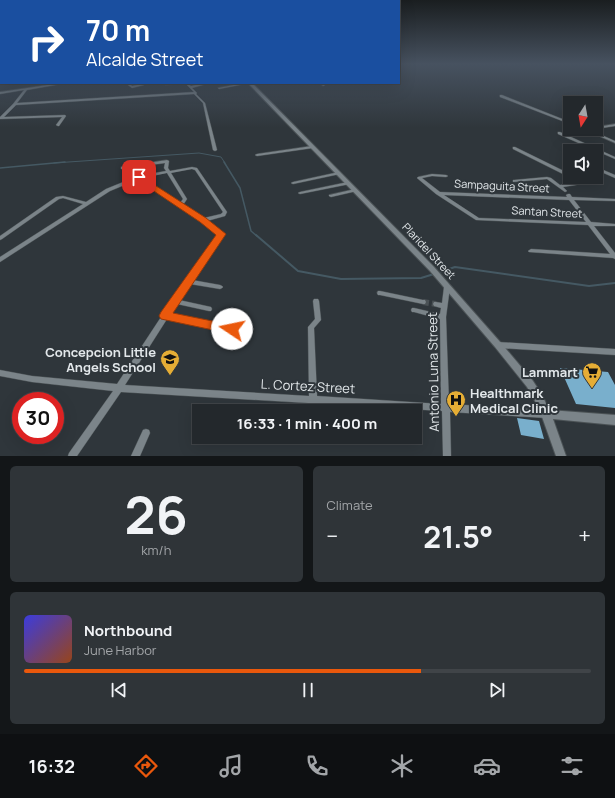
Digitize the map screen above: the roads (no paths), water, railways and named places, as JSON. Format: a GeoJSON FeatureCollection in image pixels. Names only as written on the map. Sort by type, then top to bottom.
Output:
{"type":"FeatureCollection","features":[{"type":"Feature","properties":{"kind":"street"},"geometry":{"type":"LineString","coordinates":[[0,93],[51,85]]}},
{"type":"Feature","properties":{"kind":"street"},"geometry":{"type":"LineString","coordinates":[[129,85],[132,87],[141,85]]}},
{"type":"Feature","properties":{"kind":"street"},"geometry":{"type":"LineString","coordinates":[[199,85],[191,87],[204,104],[215,150]]}},
{"type":"Feature","properties":{"kind":"street"},"geometry":{"type":"LineString","coordinates":[[219,88],[240,85]]}},
{"type":"Feature","properties":{"kind":"street","name":"Plaridel Street"},"geometry":{"type":"LineString","coordinates":[[251,85],[356,190],[432,269],[498,345],[530,384],[546,414],[562,456]]}},
{"type":"Feature","properties":{"kind":"street"},"geometry":{"type":"LineString","coordinates":[[26,89],[15,104],[1,118],[64,116],[58,125]]}},
{"type":"Feature","properties":{"kind":"street"},"geometry":{"type":"LineString","coordinates":[[15,104],[195,94]]}},
{"type":"Feature","properties":{"kind":"street"},"geometry":{"type":"LineString","coordinates":[[502,96],[563,120]]}},
{"type":"Feature","properties":{"kind":"street"},"geometry":{"type":"LineString","coordinates":[[603,127],[615,125]]}},
{"type":"Feature","properties":{"kind":"street"},"geometry":{"type":"LineString","coordinates":[[559,133],[615,158]]}},
{"type":"Feature","properties":{"kind":"street"},"geometry":{"type":"LineString","coordinates":[[602,136],[615,142]]}},
{"type":"Feature","properties":{"kind":"street"},"geometry":{"type":"LineString","coordinates":[[257,155],[312,147]]}},
{"type":"Feature","properties":{"kind":"street"},"geometry":{"type":"LineString","coordinates":[[514,148],[563,173]]}},
{"type":"Feature","properties":{"kind":"street"},"geometry":{"type":"LineString","coordinates":[[122,168],[167,161],[166,167],[168,172],[185,199],[183,203],[180,204]]}},
{"type":"Feature","properties":{"kind":"street"},"geometry":{"type":"LineString","coordinates":[[0,260],[112,188],[139,177],[196,169],[225,212],[223,215],[203,220]]}},
{"type":"Feature","properties":{"kind":"street"},"geometry":{"type":"LineString","coordinates":[[603,171],[615,177]]}},
{"type":"Feature","properties":{"kind":"street"},"geometry":{"type":"LineString","coordinates":[[293,182],[338,173]]}},
{"type":"Feature","properties":{"kind":"street"},"geometry":{"type":"LineString","coordinates":[[437,192],[419,178],[432,175],[446,176]]}},
{"type":"Feature","properties":{"kind":"street"},"geometry":{"type":"LineString","coordinates":[[72,456],[221,234],[180,204],[139,177]]}},
{"type":"Feature","properties":{"kind":"street"},"geometry":{"type":"LineString","coordinates":[[514,181],[547,178],[559,186],[568,195],[615,256]]}},
{"type":"Feature","properties":{"kind":"street"},"geometry":{"type":"LineString","coordinates":[[300,193],[348,183]]}},
{"type":"Feature","properties":{"kind":"street"},"geometry":{"type":"LineString","coordinates":[[559,186],[576,184]]}},
{"type":"Feature","properties":{"kind":"street"},"geometry":{"type":"LineString","coordinates":[[331,196],[356,190]]}},
{"type":"Feature","properties":{"kind":"street","name":"Sampaguita Street"},"geometry":{"type":"LineString","coordinates":[[437,192],[568,195],[615,200]]}},
{"type":"Feature","properties":{"kind":"street","name":"Santan Street"},"geometry":{"type":"LineString","coordinates":[[437,192],[478,219],[615,226]]}},
{"type":"Feature","properties":{"kind":"street"},"geometry":{"type":"LineString","coordinates":[[0,238],[58,198],[62,197],[86,204]]}},
{"type":"Feature","properties":{"kind":"street"},"geometry":{"type":"LineString","coordinates":[[531,252],[615,256]]}},
{"type":"Feature","properties":{"kind":"street"},"geometry":{"type":"LineString","coordinates":[[189,282],[220,287]]}},
{"type":"Feature","properties":{"kind":"street","name":"Antonio Luna Street"},"geometry":{"type":"LineString","coordinates":[[447,287],[443,317],[444,407],[447,456]]}},
{"type":"Feature","properties":{"kind":"street"},"geometry":{"type":"LineString","coordinates":[[380,293],[423,302]]}},
{"type":"Feature","properties":{"kind":"street"},"geometry":{"type":"LineString","coordinates":[[175,301],[209,309]]}},
{"type":"Feature","properties":{"kind":"street"},"geometry":{"type":"LineString","coordinates":[[313,399],[311,327],[318,320],[316,301]]}},
{"type":"Feature","properties":{"kind":"street"},"geometry":{"type":"LineString","coordinates":[[436,304],[444,306]]}},
{"type":"Feature","properties":{"kind":"street"},"geometry":{"type":"LineString","coordinates":[[414,310],[443,317]]}},
{"type":"Feature","properties":{"kind":"street"},"geometry":{"type":"LineString","coordinates":[[165,316],[232,329]]}},
{"type":"Feature","properties":{"kind":"street"},"geometry":{"type":"LineString","coordinates":[[498,345],[615,352]]}},
{"type":"Feature","properties":{"kind":"street","name":"L. Cortez Street"},"geometry":{"type":"LineString","coordinates":[[0,373],[32,379],[119,388],[444,407],[615,420]]}},
{"type":"Feature","properties":{"kind":"street"},"geometry":{"type":"LineString","coordinates":[[135,456],[146,433]]}},
{"type":"Feature","properties":{"kind":"waterway"},"geometry":{"type":"LineString","coordinates":[[55,163],[199,153],[221,157],[225,163]]}},
{"type":"Feature","properties":{"kind":"waterway"},"geometry":{"type":"LineString","coordinates":[[55,163],[65,162]]}},
{"type":"Feature","properties":{"kind":"waterway"},"geometry":{"type":"LineString","coordinates":[[224,162],[240,188],[251,231],[257,236]]}},
{"type":"Feature","properties":{"kind":"waterway"},"geometry":{"type":"LineString","coordinates":[[0,168],[55,163]]}},
{"type":"Feature","properties":{"kind":"waterway"},"geometry":{"type":"LineString","coordinates":[[256,235],[298,271],[341,279],[421,278],[434,274]]}},
{"type":"Feature","properties":{"kind":"waterway"},"geometry":{"type":"LineString","coordinates":[[437,273],[455,267],[589,286],[615,283]]}},
{"type":"Feature","properties":{"kind":"tunnel"},"geometry":{"type":"LineString","coordinates":[[423,302],[436,304]]}},
{"type":"Feature","properties":{"kind":"place","name":"Concepcion Little Angels School"},"geometry":{"type":"Point","coordinates":[170,376]}},
{"type":"Feature","properties":{"kind":"place","name":"Lammart"},"geometry":{"type":"Point","coordinates":[592,389]}},
{"type":"Feature","properties":{"kind":"place","name":"Healthmark Medical Clinic"},"geometry":{"type":"Point","coordinates":[456,417]}}]}
